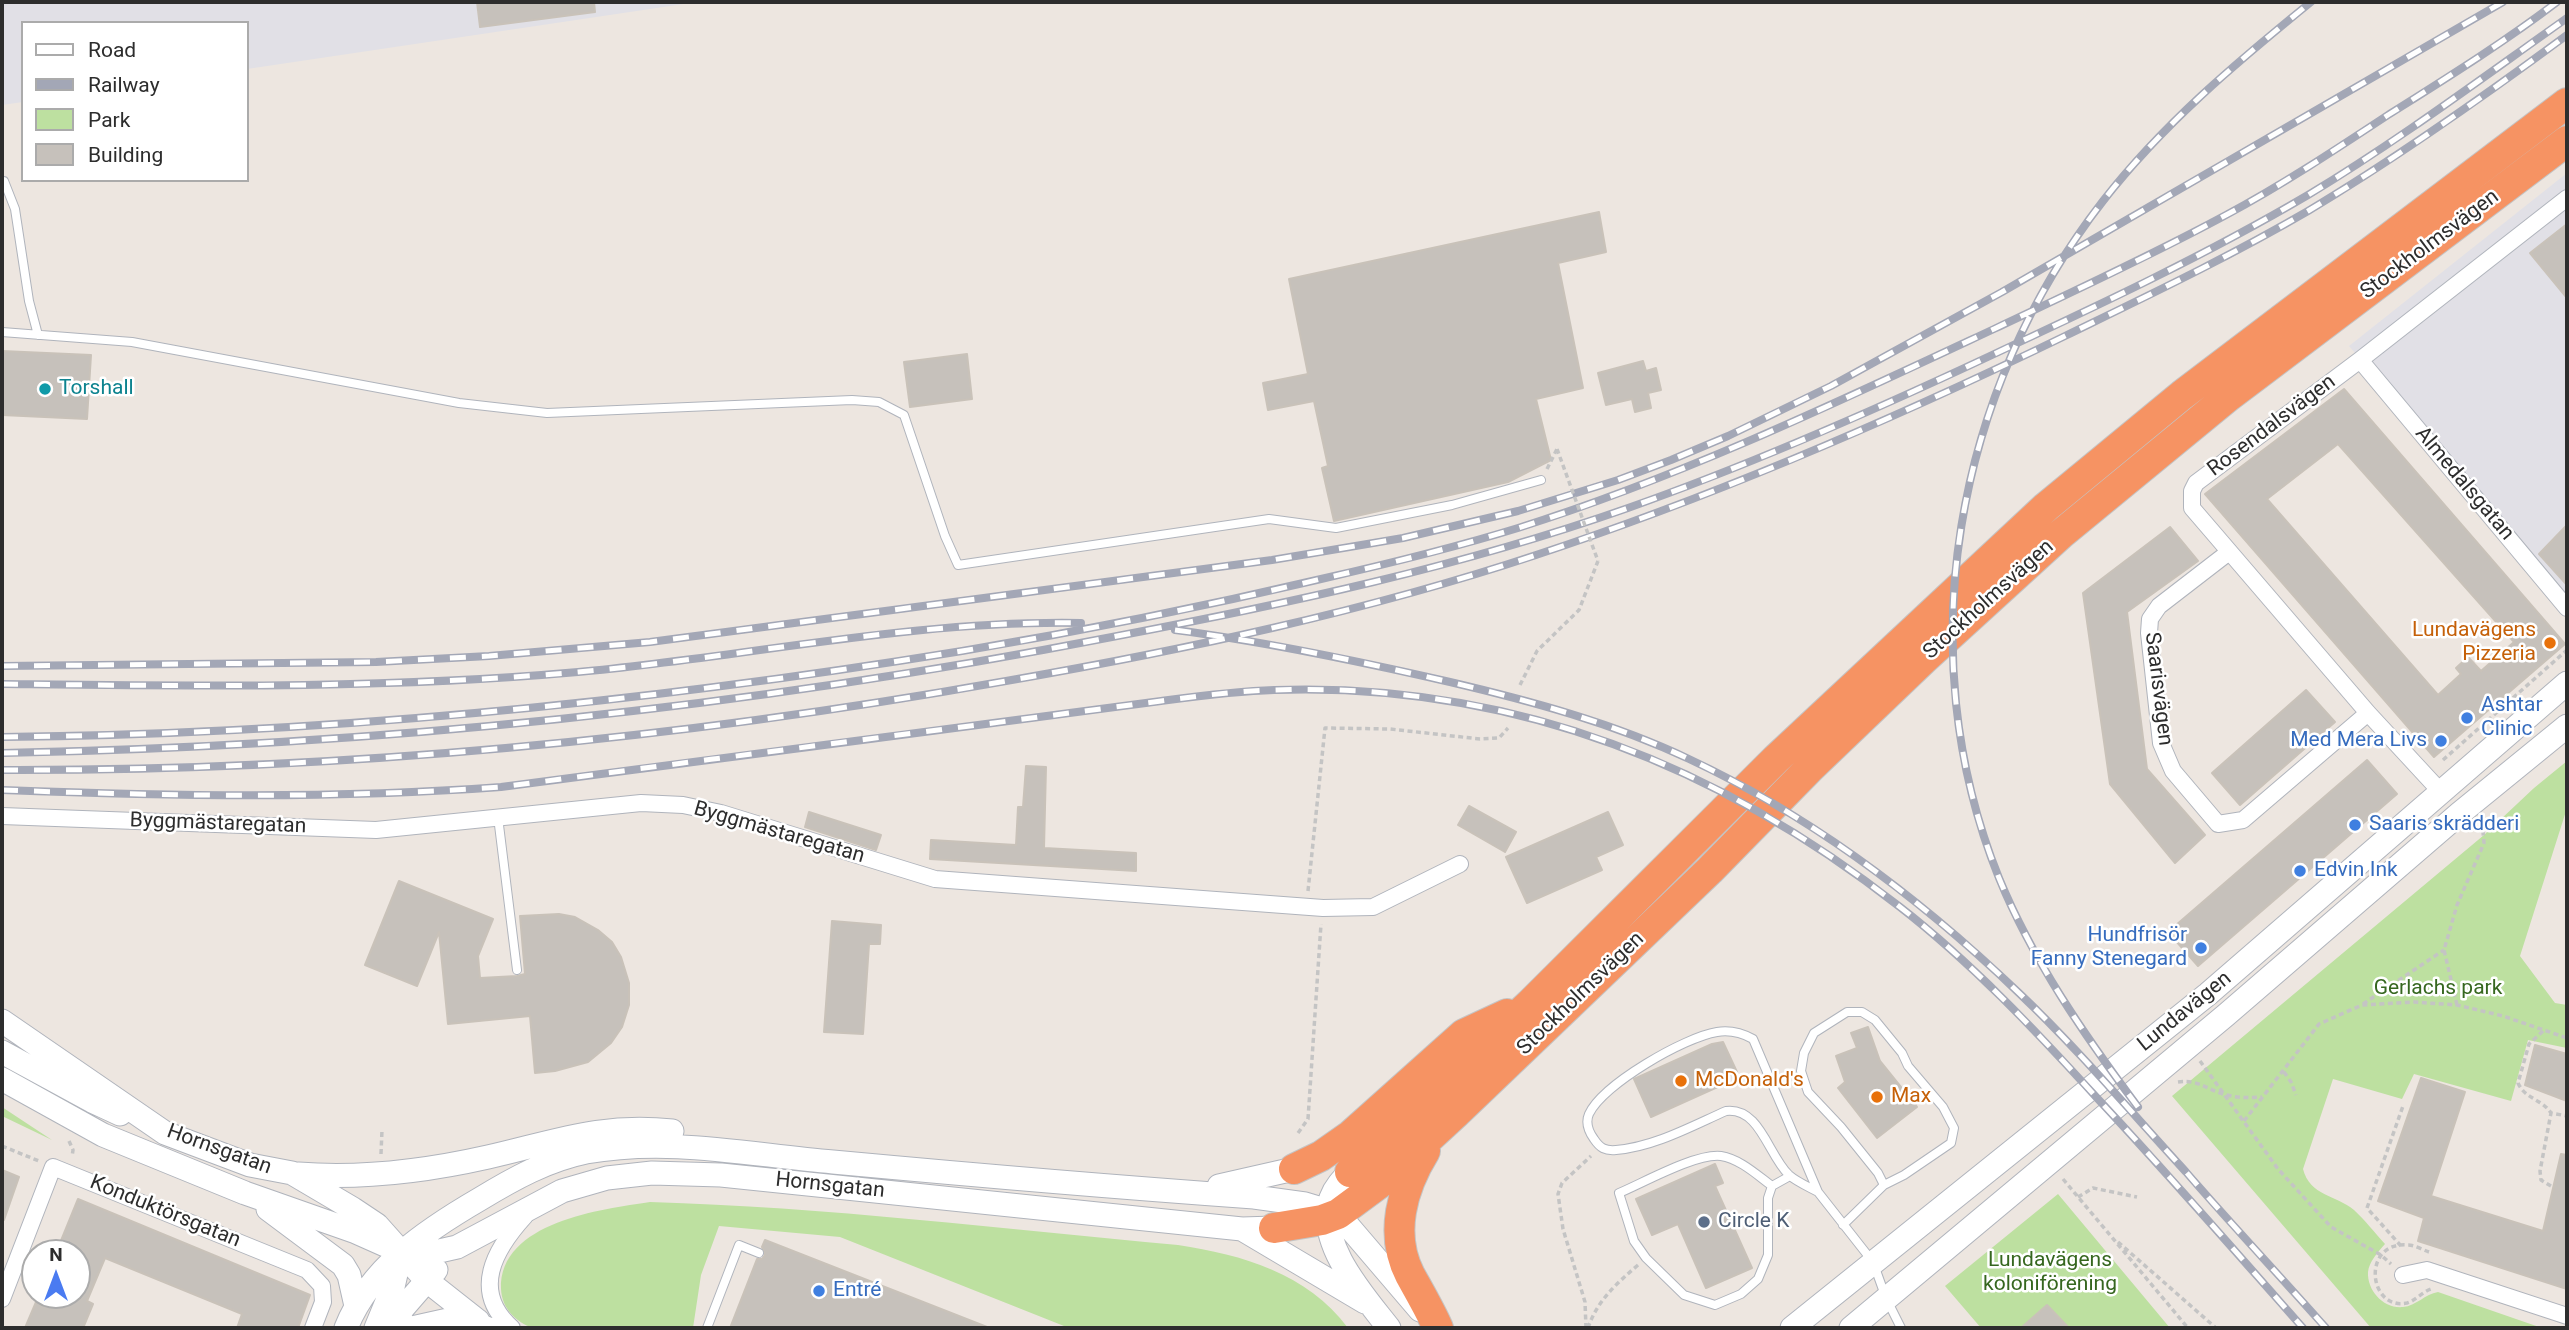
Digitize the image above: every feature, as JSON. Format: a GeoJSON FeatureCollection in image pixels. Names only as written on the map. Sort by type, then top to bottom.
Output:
{"type":"FeatureCollection","features":[{"type":"Feature","properties":{"kind":"highway","name":"Stockholmsvägen"},"geometry":{"type":"LineString","coordinates":[[1350,1172],[1530,1004],[1775,760],[2046,507],[2182,395],[2567,103]]}},
{"type":"Feature","properties":{"kind":"highway","name":"Stockholmsvägen"},"geometry":{"type":"LineString","coordinates":[[1456,1113],[1710,870],[1838,741],[2061,534],[2229,396],[2567,141]]}},
{"type":"Feature","properties":{"kind":"highway","name":"Stockholmsvägen"},"geometry":{"type":"LineString","coordinates":[[1294,1169],[1321,1156],[1351,1135],[1462,1035],[1530,1004]]}},
{"type":"Feature","properties":{"kind":"highway"},"geometry":{"type":"LineString","coordinates":[[1274,1228],[1332,1214],[1401,1165],[1456,1113]]}},
{"type":"Feature","properties":{"kind":"highway"},"geometry":{"type":"LineString","coordinates":[[1437,1328],[1424,1297],[1410,1275],[1399,1242],[1399,1230],[1411,1176],[1424,1153],[1456,1113]]}},
{"type":"Feature","properties":{"kind":"main road","name":"Lundavägen"},"geometry":{"type":"LineString","coordinates":[[1792,1328],[2208,994],[2433,784],[2567,683]]}},
{"type":"Feature","properties":{"kind":"main road","name":"Lundavägen"},"geometry":{"type":"LineString","coordinates":[[1851,1328],[2226,1016],[2459,814],[2567,726]]}},
{"type":"Feature","properties":{"kind":"main road","name":"Hornsgatan"},"geometry":{"type":"LineString","coordinates":[[2,1021],[165,1133],[250,1165],[292,1173],[377,1225],[401,1252]]}},
{"type":"Feature","properties":{"kind":"main road"},"geometry":{"type":"LineString","coordinates":[[2,1052],[92,1101],[165,1133]]}},
{"type":"Feature","properties":{"kind":"main road","name":"Hornsgatan"},"geometry":{"type":"LineString","coordinates":[[2,1079],[103,1135],[245,1193],[356,1232],[401,1252],[426,1254],[446,1251],[562,1191],[607,1178],[652,1173],[785,1181],[1242,1228],[1274,1228]]}},
{"type":"Feature","properties":{"kind":"main road"},"geometry":{"type":"LineString","coordinates":[[292,1173],[344,1176],[431,1167],[488,1157],[593,1131],[629,1129],[697,1133],[811,1160]]}},
{"type":"Feature","properties":{"kind":"main road","name":"Hornsgatan"},"geometry":{"type":"LineString","coordinates":[[345,1328],[370,1285],[401,1252],[439,1224],[518,1176],[552,1161],[628,1146],[663,1144],[811,1160],[1264,1199],[1332,1214]]}},
{"type":"Feature","properties":{"kind":"main road","name":"Hornsgatan"},"geometry":{"type":"LineString","coordinates":[[1185,1192],[1244,1182],[1294,1169]]}},
{"type":"Feature","properties":{"kind":"main road"},"geometry":{"type":"LineString","coordinates":[[1350,1172],[1331,1196],[1335,1249],[1389,1328]]}},
{"type":"Feature","properties":{"kind":"main road"},"geometry":{"type":"LineString","coordinates":[[245,1193],[343,1265],[349,1275],[356,1306],[378,1292],[426,1280]]}},
{"type":"Feature","properties":{"kind":"main road"},"geometry":{"type":"LineString","coordinates":[[1332,1214],[1437,1328]]}},
{"type":"Feature","properties":{"kind":"main road"},"geometry":{"type":"LineString","coordinates":[[426,1280],[426,1254],[439,1224]]}},
{"type":"Feature","properties":{"kind":"main road"},"geometry":{"type":"LineString","coordinates":[[1242,1228],[1372,1306]]}},
{"type":"Feature","properties":{"kind":"main road"},"geometry":{"type":"LineString","coordinates":[[392,1328],[403,1308],[426,1280],[477,1236]]}},
{"type":"Feature","properties":{"kind":"main road"},"geometry":{"type":"LineString","coordinates":[[401,1252],[426,1280],[486,1325]]}},
{"type":"Feature","properties":{"kind":"main road"},"geometry":{"type":"LineString","coordinates":[[376,1328],[393,1287],[401,1252]]}},
{"type":"Feature","properties":{"kind":"main road"},"geometry":{"type":"LineString","coordinates":[[412,1328],[448,1320],[486,1325]]}},
{"type":"Feature","properties":{"kind":"street","name":"Rosendalsvägen"},"geometry":{"type":"LineString","coordinates":[[2433,784],[2368,713],[2192,508],[2192,491],[2196,483],[2360,360],[2567,198]]}},
{"type":"Feature","properties":{"kind":"street","name":"Almedalsgatan"},"geometry":{"type":"LineString","coordinates":[[2360,360],[2567,608]]}},
{"type":"Feature","properties":{"kind":"street","name":"Saarisvägen"},"geometry":{"type":"LineString","coordinates":[[2229,552],[2159,606],[2150,619],[2148,634],[2161,743],[2173,771],[2218,824],[2243,820],[2368,713]]}},
{"type":"Feature","properties":{"kind":"street","name":"Byggmästaregatan"},"geometry":{"type":"LineString","coordinates":[[2,816],[376,830],[641,803],[683,805],[721,813],[935,879],[1315,908],[1373,907],[1460,864]]}},
{"type":"Feature","properties":{"kind":"street","name":"Konduktörsgatan"},"geometry":{"type":"LineString","coordinates":[[53,1167],[307,1270],[322,1286],[323,1302],[313,1328]]}},
{"type":"Feature","properties":{"kind":"street"},"geometry":{"type":"LineString","coordinates":[[2,1299],[53,1167]]}},
{"type":"Feature","properties":{"kind":"street"},"geometry":{"type":"LineString","coordinates":[[512,1328],[503,1320],[492,1298],[490,1276],[495,1256],[509,1234],[537,1203]]}},
{"type":"Feature","properties":{"kind":"street"},"geometry":{"type":"LineString","coordinates":[[2403,1275],[2427,1270],[2567,1316]]}},
{"type":"Feature","properties":{"kind":"lane"},"geometry":{"type":"LineString","coordinates":[[2,181],[15,209],[29,301],[38,335]]}},
{"type":"Feature","properties":{"kind":"lane"},"geometry":{"type":"LineString","coordinates":[[2,332],[132,342],[459,403],[547,413],[852,400],[879,402],[904,415],[945,536],[958,565],[1269,519],[1336,528],[1452,505],[1541,480]]}},
{"type":"Feature","properties":{"kind":"lane"},"geometry":{"type":"LineString","coordinates":[[498,817],[517,970]]}},
{"type":"Feature","properties":{"kind":"lane"},"geometry":{"type":"LineString","coordinates":[[1843,1225],[1884,1185],[1904,1175],[1951,1143],[1954,1128],[1943,1107],[1908,1066],[1902,1053],[1875,1020],[1862,1012],[1847,1012],[1814,1033],[1804,1053],[1801,1071],[1808,1092],[1841,1127],[1878,1173],[1884,1185]]}},
{"type":"Feature","properties":{"kind":"lane"},"geometry":{"type":"LineString","coordinates":[[1818,1192],[1790,1176],[1772,1153],[1753,1120],[1744,1113],[1726,1111],[1660,1139],[1617,1150],[1600,1147],[1589,1130],[1587,1122],[1590,1112],[1616,1084],[1639,1067],[1670,1052],[1715,1032],[1744,1034],[1753,1039],[1818,1192],[1873,1262],[1901,1328]]}},
{"type":"Feature","properties":{"kind":"lane"},"geometry":{"type":"LineString","coordinates":[[1772,1186],[1744,1165],[1720,1156],[1693,1160],[1619,1194],[1634,1241],[1646,1258],[1684,1296],[1715,1304],[1741,1294],[1758,1279],[1768,1255],[1768,1198],[1772,1186],[1790,1176]]}},
{"type":"Feature","properties":{"kind":"lane"},"geometry":{"type":"LineString","coordinates":[[707,1328],[739,1245],[760,1253]]}},
{"type":"Feature","properties":{"kind":"path"},"geometry":{"type":"LineString","coordinates":[[1520,685],[1537,650],[1579,610],[1598,561],[1557,449],[1541,480]]}},
{"type":"Feature","properties":{"kind":"path"},"geometry":{"type":"LineString","coordinates":[[2433,784],[2567,650]]}},
{"type":"Feature","properties":{"kind":"path"},"geometry":{"type":"LineString","coordinates":[[1298,1133],[1308,1119],[1315,908],[1325,728],[1390,729],[1480,739],[1499,738],[1508,728]]}},
{"type":"Feature","properties":{"kind":"path"},"geometry":{"type":"LineString","coordinates":[[2457,1005],[2444,950],[2457,905],[2484,842],[2482,820]]}},
{"type":"Feature","properties":{"kind":"path"},"geometry":{"type":"LineString","coordinates":[[2244,1121],[2319,1024],[2362,1005],[2444,950]]}},
{"type":"Feature","properties":{"kind":"path"},"geometry":{"type":"LineString","coordinates":[[2362,1005],[2414,1002],[2457,1005],[2503,1016],[2567,1038]]}},
{"type":"Feature","properties":{"kind":"path"},"geometry":{"type":"LineString","coordinates":[[2544,1031],[2529,1044],[2518,1083],[2521,1091],[2533,1100],[2545,1104],[2551,1113],[2540,1171],[2541,1180],[2551,1186]]}},
{"type":"Feature","properties":{"kind":"path"},"geometry":{"type":"LineString","coordinates":[[2200,1060],[2278,1169],[2332,1227],[2381,1255],[2403,1275]]}},
{"type":"Feature","properties":{"kind":"path"},"geometry":{"type":"LineString","coordinates":[[2284,1072],[2295,1095]]}},
{"type":"Feature","properties":{"kind":"path"},"geometry":{"type":"LineString","coordinates":[[2170,1085],[2193,1081],[2225,1095],[2242,1098],[2263,1097]]}},
{"type":"Feature","properties":{"kind":"path"},"geometry":{"type":"LineString","coordinates":[[2401,1246],[2367,1208],[2403,1106]]}},
{"type":"Feature","properties":{"kind":"path"},"geometry":{"type":"LineString","coordinates":[[2551,1113],[2567,1115]]}},
{"type":"Feature","properties":{"kind":"path"},"geometry":{"type":"LineString","coordinates":[[2,1146],[53,1167]]}},
{"type":"Feature","properties":{"kind":"path"},"geometry":{"type":"LineString","coordinates":[[1587,1328],[1585,1302],[1563,1229],[1558,1194],[1562,1183],[1600,1147]]}},
{"type":"Feature","properties":{"kind":"path"},"geometry":{"type":"LineString","coordinates":[[2059,1175],[2188,1328]]}},
{"type":"Feature","properties":{"kind":"path"},"geometry":{"type":"LineString","coordinates":[[2078,1197],[2093,1188],[2137,1197]]}},
{"type":"Feature","properties":{"kind":"path"},"geometry":{"type":"LineString","coordinates":[[2109,1234],[2216,1328]]}},
{"type":"Feature","properties":{"kind":"path"},"geometry":{"type":"LineString","coordinates":[[2381,1255],[2375,1264],[2374,1282],[2382,1294],[2395,1303],[2408,1303],[2434,1288]]}},
{"type":"Feature","properties":{"kind":"path"},"geometry":{"type":"LineString","coordinates":[[1587,1328],[1601,1300],[1646,1258]]}},
{"type":"Feature","properties":{"kind":"shaded area"},"geometry":{"type":"Polygon","coordinates":[[[2,2],[697,2],[248,69],[248,21],[21,21],[21,102],[2,105],[2,2]]]}},
{"type":"Feature","properties":{"kind":"shaded area"},"geometry":{"type":"Polygon","coordinates":[[[2567,173],[2567,596],[2349,346],[2567,173]]]}},
{"type":"Feature","properties":{"kind":"green space","name":"Gerlachs park"},"geometry":{"type":"Polygon","coordinates":[[[2567,761],[2567,808],[2520,956],[2555,1003],[2567,1005],[2567,1048],[2528,1040],[2511,1101],[2414,1074],[2402,1099],[2333,1079],[2303,1169],[2311,1185],[2354,1210],[2385,1244],[2372,1261],[2368,1272],[2370,1286],[2383,1302],[2403,1307],[2438,1292],[2542,1328],[2371,1328],[2172,1096],[2484,835],[2567,761]]]}},
{"type":"Feature","properties":{"kind":"green space"},"geometry":{"type":"Polygon","coordinates":[[[2,1107],[52,1140],[2,1116],[2,1107]]]}},
{"type":"Feature","properties":{"kind":"green space","name":"Lundavägens koloniförening"},"geometry":{"type":"Polygon","coordinates":[[[2058,1194],[2170,1328],[1981,1328],[1945,1286],[2058,1194]]]}},
{"type":"Feature","properties":{"kind":"green space"},"geometry":{"type":"Polygon","coordinates":[[[650,1202],[848,1214],[1202,1249],[1250,1261],[1293,1280],[1332,1309],[1348,1328],[1069,1328],[840,1237],[719,1226],[701,1275],[693,1328],[533,1328],[521,1322],[507,1309],[501,1289],[505,1266],[517,1248],[535,1234],[581,1215],[650,1202]]]}},
{"type":"Feature","properties":{"kind":"building"},"geometry":{"type":"Polygon","coordinates":[[[477,2],[594,2],[595,12],[480,27],[477,2]]]}},
{"type":"Feature","properties":{"kind":"building"},"geometry":{"type":"Polygon","coordinates":[[[1599,212],[1606,252],[1558,263],[1583,388],[1536,399],[1551,460],[1508,482],[1334,521],[1322,468],[1328,466],[1314,401],[1268,410],[1263,383],[1308,374],[1289,279],[1599,212]]]}},
{"type":"Feature","properties":{"kind":"building"},"geometry":{"type":"Polygon","coordinates":[[[2567,224],[2567,298],[2530,253],[2567,224]]]}},
{"type":"Feature","properties":{"kind":"building","name":"Torshall"},"geometry":{"type":"Polygon","coordinates":[[[2,351],[91,355],[87,419],[2,415],[2,351]]]}},
{"type":"Feature","properties":{"kind":"building"},"geometry":{"type":"Polygon","coordinates":[[[967,354],[972,399],[910,407],[904,362],[967,354]]]}},
{"type":"Feature","properties":{"kind":"building"},"geometry":{"type":"Polygon","coordinates":[[[1643,361],[1646,371],[1656,368],[1661,390],[1648,393],[1651,408],[1635,412],[1632,399],[1606,405],[1598,373],[1643,361]]]}},
{"type":"Feature","properties":{"kind":"building"},"geometry":{"type":"Polygon","coordinates":[[[2344,389],[2565,644],[2434,757],[2205,494],[2344,389]],[[2338,444],[2267,499],[2438,695],[2461,674],[2456,668],[2468,657],[2481,671],[2514,642],[2338,444]]]}},
{"type":"Feature","properties":{"kind":"building"},"geometry":{"type":"Polygon","coordinates":[[[2567,525],[2567,585],[2539,554],[2567,525]]]}},
{"type":"Feature","properties":{"kind":"building"},"geometry":{"type":"Polygon","coordinates":[[[2170,527],[2198,561],[2127,612],[2147,769],[2205,835],[2175,863],[2110,784],[2083,593],[2170,527]]]}},
{"type":"Feature","properties":{"kind":"building"},"geometry":{"type":"Polygon","coordinates":[[[2306,690],[2335,722],[2240,805],[2212,773],[2306,690]]]}},
{"type":"Feature","properties":{"kind":"building"},"geometry":{"type":"Polygon","coordinates":[[[2367,760],[2397,794],[2198,966],[2168,932],[2367,760]]]}},
{"type":"Feature","properties":{"kind":"building"},"geometry":{"type":"Polygon","coordinates":[[[1026,766],[1046,767],[1044,848],[1136,853],[1136,871],[930,859],[931,840],[1016,845],[1018,807],[1023,807],[1026,766]]]}},
{"type":"Feature","properties":{"kind":"building"},"geometry":{"type":"Polygon","coordinates":[[[1469,806],[1516,832],[1505,852],[1458,825],[1469,806]]]}},
{"type":"Feature","properties":{"kind":"building"},"geometry":{"type":"Polygon","coordinates":[[[809,812],[881,835],[876,850],[805,827],[809,812]]]}},
{"type":"Feature","properties":{"kind":"building"},"geometry":{"type":"Polygon","coordinates":[[[1608,812],[1623,845],[1596,857],[1602,870],[1527,903],[1506,857],[1608,812]]]}},
{"type":"Feature","properties":{"kind":"building"},"geometry":{"type":"Polygon","coordinates":[[[399,881],[493,919],[478,956],[480,978],[525,974],[520,916],[559,914],[575,917],[598,930],[612,942],[621,957],[629,983],[629,1005],[622,1027],[611,1043],[588,1062],[555,1071],[535,1073],[530,1016],[448,1024],[439,932],[417,986],[365,965],[399,881]]]}},
{"type":"Feature","properties":{"kind":"building"},"geometry":{"type":"Polygon","coordinates":[[[832,921],[881,925],[880,944],[869,944],[863,1034],[824,1032],[832,921]]]}},
{"type":"Feature","properties":{"kind":"building","name":"Max"},"geometry":{"type":"Polygon","coordinates":[[[1868,1027],[1880,1061],[1917,1107],[1877,1138],[1838,1088],[1845,1082],[1836,1056],[1857,1048],[1851,1033],[1868,1027]]]}},
{"type":"Feature","properties":{"kind":"building"},"geometry":{"type":"Polygon","coordinates":[[[1723,1042],[1737,1072],[1719,1079],[1722,1085],[1651,1117],[1634,1079],[1712,1044],[1723,1042]]]}},
{"type":"Feature","properties":{"kind":"building"},"geometry":{"type":"Polygon","coordinates":[[[2535,1045],[2567,1054],[2567,1101],[2525,1085],[2535,1045]]]}},
{"type":"Feature","properties":{"kind":"building"},"geometry":{"type":"Polygon","coordinates":[[[2421,1078],[2465,1092],[2431,1196],[2543,1231],[2561,1154],[2567,1155],[2567,1289],[2418,1241],[2424,1218],[2378,1201],[2421,1078]]]}},
{"type":"Feature","properties":{"kind":"building"},"geometry":{"type":"Polygon","coordinates":[[[1715,1164],[1723,1183],[1715,1186],[1752,1268],[1706,1288],[1678,1224],[1652,1235],[1636,1199],[1715,1164]]]}},
{"type":"Feature","properties":{"kind":"building"},"geometry":{"type":"Polygon","coordinates":[[[2,1170],[19,1177],[4,1220],[2,1220],[2,1170]]]}},
{"type":"Feature","properties":{"kind":"building"},"geometry":{"type":"Polygon","coordinates":[[[78,1199],[310,1295],[298,1328],[237,1328],[242,1314],[105,1258],[91,1291],[91,1239],[62,1239],[78,1199]]]}},
{"type":"Feature","properties":{"kind":"building","name":"Entré"},"geometry":{"type":"Polygon","coordinates":[[[765,1240],[987,1327],[730,1328],[757,1259],[762,1259],[765,1255],[762,1247],[765,1240]]]}},
{"type":"Feature","properties":{"kind":"building"},"geometry":{"type":"Polygon","coordinates":[[[2047,1305],[2069,1328],[2021,1328],[2039,1312],[2047,1305]]]}},
{"type":"Feature","properties":{"kind":"building"},"geometry":{"type":"Polygon","coordinates":[[[33,1309],[91,1309],[83,1328],[25,1328],[33,1309]]]}},
{"type":"Feature","properties":{"kind":"railway"},"geometry":{"type":"LineString","coordinates":[[2138,1107],[2061,997],[2028,939],[1999,878],[1971,792],[1956,704],[1953,615],[1961,526],[1981,439],[2012,355],[2052,275],[2103,201],[2150,146],[2228,71],[2311,2]]}},
{"type":"Feature","properties":{"kind":"railway"},"geometry":{"type":"LineString","coordinates":[[2,666],[376,662],[489,656],[650,642],[1272,560],[1403,538],[1518,511],[1618,480],[1671,460],[1728,436],[1831,386],[2002,292],[2503,2]]}},
{"type":"Feature","properties":{"kind":"railway"},"geometry":{"type":"LineString","coordinates":[[2,737],[123,735],[364,722],[603,700],[842,670],[1097,627],[1346,573],[1494,535],[1579,508],[1759,436],[1936,356],[2169,245],[2247,204],[2308,167],[2474,60],[2557,2]]}},
{"type":"Feature","properties":{"kind":"railway"},"geometry":{"type":"LineString","coordinates":[[2,753],[142,749],[421,732],[560,719],[837,684],[975,662],[1242,611],[1372,582],[1501,548],[1628,508],[1766,455],[1947,376],[2152,279],[2308,195],[2439,109],[2567,18]]}},
{"type":"Feature","properties":{"kind":"railway"},"geometry":{"type":"LineString","coordinates":[[2,770],[128,769],[380,758],[506,748],[756,720],[1006,681],[1207,643],[1340,612],[1471,576],[1604,532],[1805,454],[1936,397],[2157,291],[2308,211],[2440,126],[2567,35]]}},
{"type":"Feature","properties":{"kind":"railway"},"geometry":{"type":"LineString","coordinates":[[2,684],[290,685],[506,677],[641,665],[954,627],[1081,623]]}},
{"type":"Feature","properties":{"kind":"railway"},"geometry":{"type":"LineString","coordinates":[[1175,630],[1347,659],[1541,705],[1660,746],[1778,807],[1863,862],[1904,893],[2019,993],[2104,1081],[2326,1328]]}},
{"type":"Feature","properties":{"kind":"railway"},"geometry":{"type":"LineString","coordinates":[[2,790],[251,795],[501,787],[1189,697],[1274,690],[1361,691],[1445,700],[1527,717],[1606,742],[1683,773],[1758,811],[1830,856],[1900,907],[1953,951],[2027,1023],[2303,1328]]}},
{"type":"Feature","properties":{"kind":"place","name":"Torshall"},"geometry":{"type":"Point","coordinates":[45,389]}},
{"type":"Feature","properties":{"kind":"place","name":"Lundavägens Pizzeria"},"geometry":{"type":"Point","coordinates":[2550,643]}},
{"type":"Feature","properties":{"kind":"place","name":"Ashtar Clinic"},"geometry":{"type":"Point","coordinates":[2467,718]}},
{"type":"Feature","properties":{"kind":"place","name":"Med Mera Livs"},"geometry":{"type":"Point","coordinates":[2441,741]}},
{"type":"Feature","properties":{"kind":"place","name":"Saaris skrädderi"},"geometry":{"type":"Point","coordinates":[2355,825]}},
{"type":"Feature","properties":{"kind":"place","name":"Edvin Ink"},"geometry":{"type":"Point","coordinates":[2300,871]}},
{"type":"Feature","properties":{"kind":"place","name":"Hundfrisör Fanny Stenegard"},"geometry":{"type":"Point","coordinates":[2201,948]}},
{"type":"Feature","properties":{"kind":"place","name":"McDonald's"},"geometry":{"type":"Point","coordinates":[1681,1081]}},
{"type":"Feature","properties":{"kind":"place","name":"Max"},"geometry":{"type":"Point","coordinates":[1877,1097]}},
{"type":"Feature","properties":{"kind":"place","name":"Circle K"},"geometry":{"type":"Point","coordinates":[1704,1222]}},
{"type":"Feature","properties":{"kind":"place","name":"Entré"},"geometry":{"type":"Point","coordinates":[819,1291]}}]}
